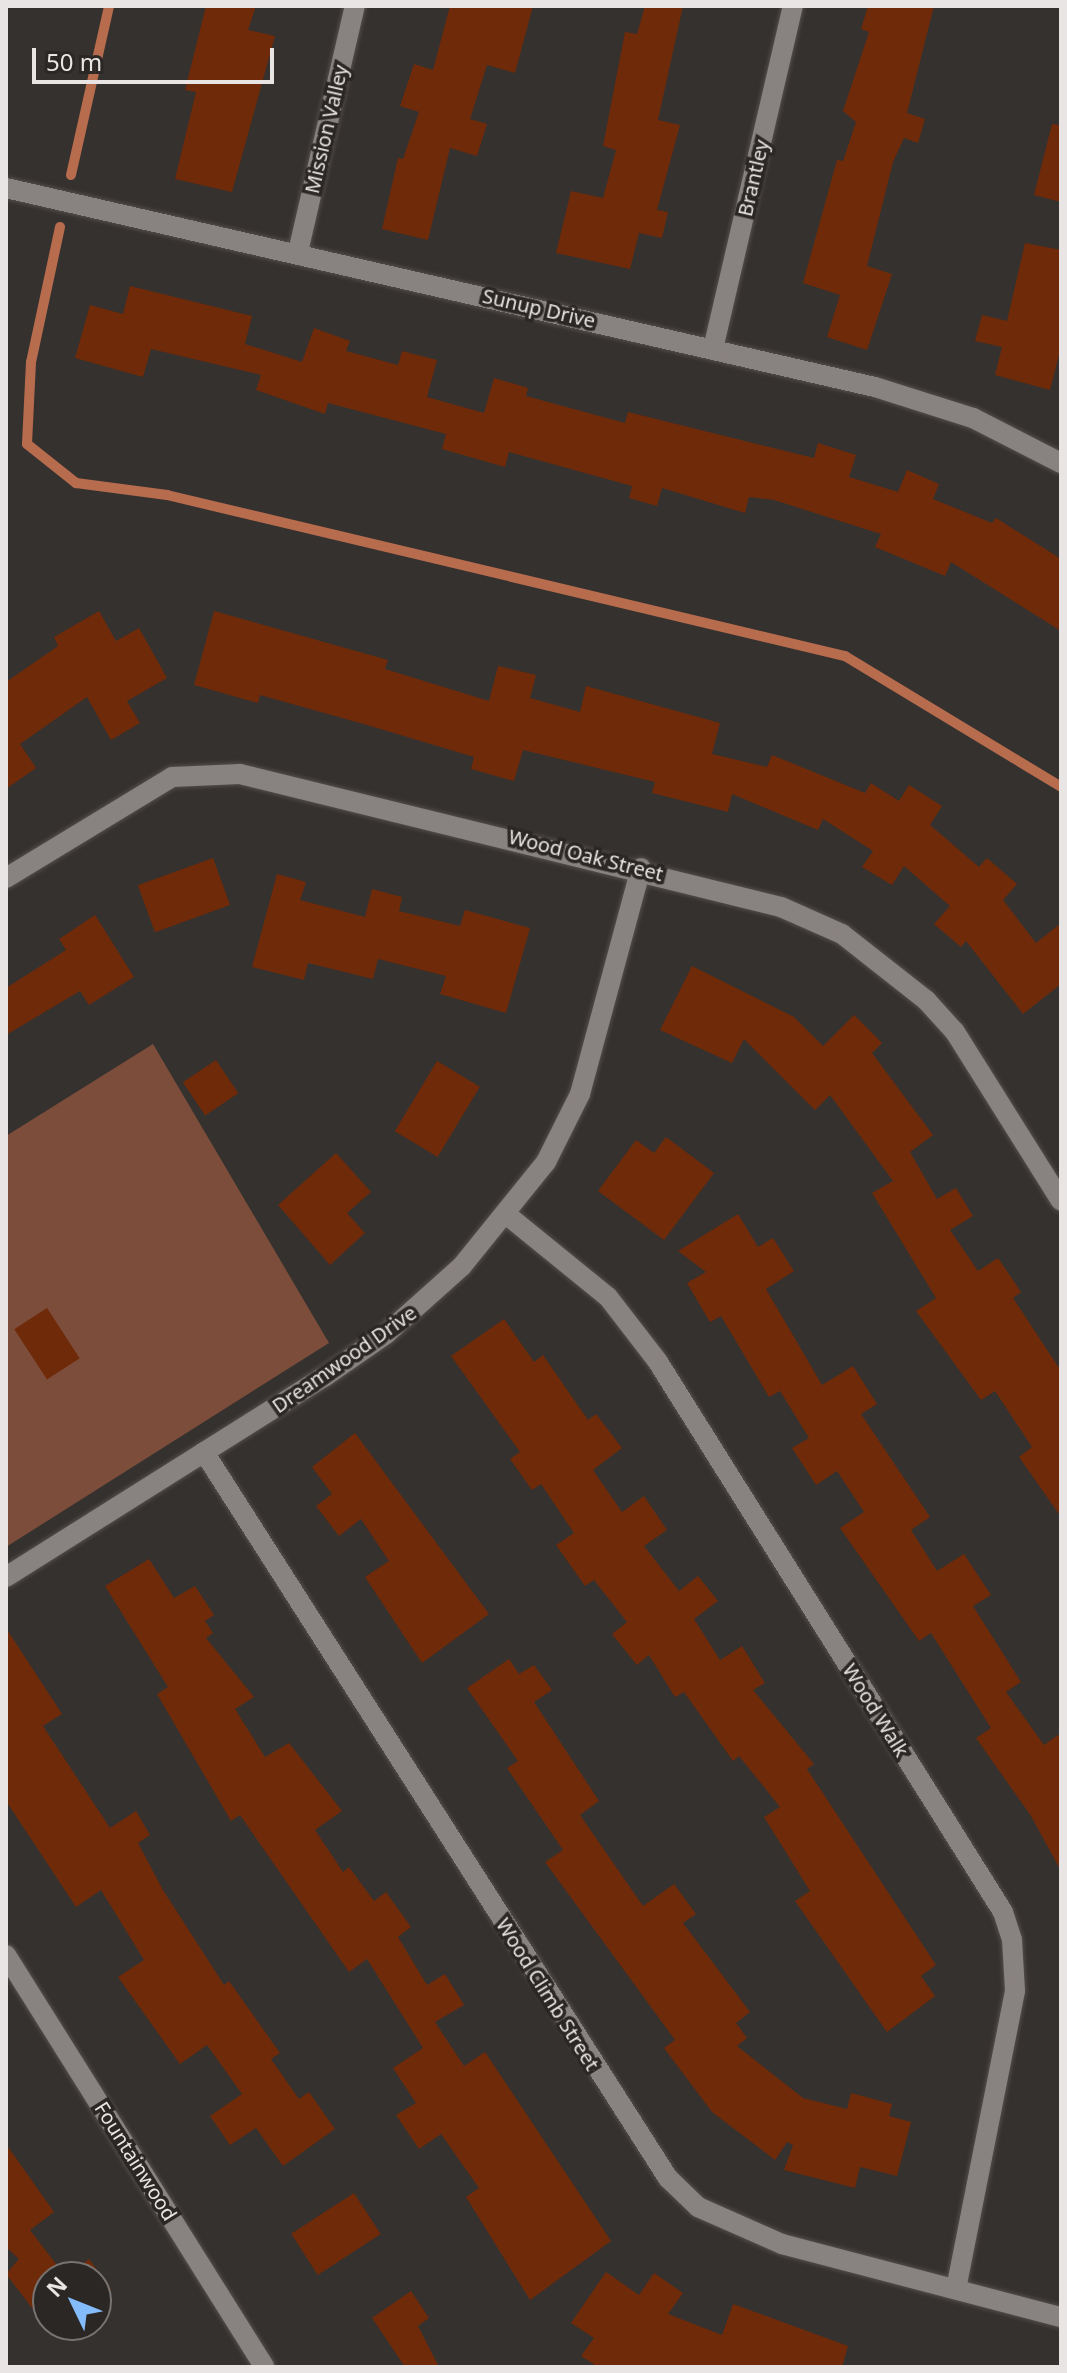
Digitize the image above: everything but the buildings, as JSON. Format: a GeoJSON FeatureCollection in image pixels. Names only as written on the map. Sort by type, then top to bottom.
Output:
{"type":"FeatureCollection","features":[{"type":"Feature","properties":{"kind":"street","name":"Mission Valley"},"geometry":{"type":"LineString","coordinates":[[298,252],[355,6]]}},
{"type":"Feature","properties":{"kind":"street","name":"Brantley"},"geometry":{"type":"LineString","coordinates":[[713,349],[793,6]]}},
{"type":"Feature","properties":{"kind":"street","name":"Sunup Drive"},"geometry":{"type":"LineString","coordinates":[[6,188],[298,252],[875,387],[973,418],[1061,463]]}},
{"type":"Feature","properties":{"kind":"street","name":"Wood Oak Street"},"geometry":{"type":"LineString","coordinates":[[6,878],[172,777],[208,773],[295,785],[641,868],[781,907],[842,934],[886,965],[955,1032],[1061,1201]]}},
{"type":"Feature","properties":{"kind":"street","name":"Dreamwood Drive"},"geometry":{"type":"LineString","coordinates":[[6,1577],[386,1334],[451,1278],[507,1215],[546,1162],[580,1094],[641,868]]}},
{"type":"Feature","properties":{"kind":"street","name":"Wood Walk"},"geometry":{"type":"LineString","coordinates":[[507,1215],[608,1297],[658,1362],[1003,1912],[1012,1940],[1015,1991],[956,2288]]}},
{"type":"Feature","properties":{"kind":"street","name":"Wood Climb Street"},"geometry":{"type":"LineString","coordinates":[[204,1452],[668,2178],[728,2224],[1061,2317]]}},
{"type":"Feature","properties":{"kind":"street","name":"Fountainwood"},"geometry":{"type":"LineString","coordinates":[[6,1955],[264,2367]]}},
{"type":"Feature","properties":{"kind":"shaded area"},"geometry":{"type":"Polygon","coordinates":[[[153,1044],[329,1343],[6,1547],[6,1136],[153,1044]]]}},
{"type":"Feature","properties":{"kind":"waterway"},"geometry":{"type":"LineString","coordinates":[[71,175],[109,6]]}},
{"type":"Feature","properties":{"kind":"waterway"},"geometry":{"type":"LineString","coordinates":[[60,227],[31,362],[27,444],[76,483],[167,495],[845,656],[1061,787]]}}]}
